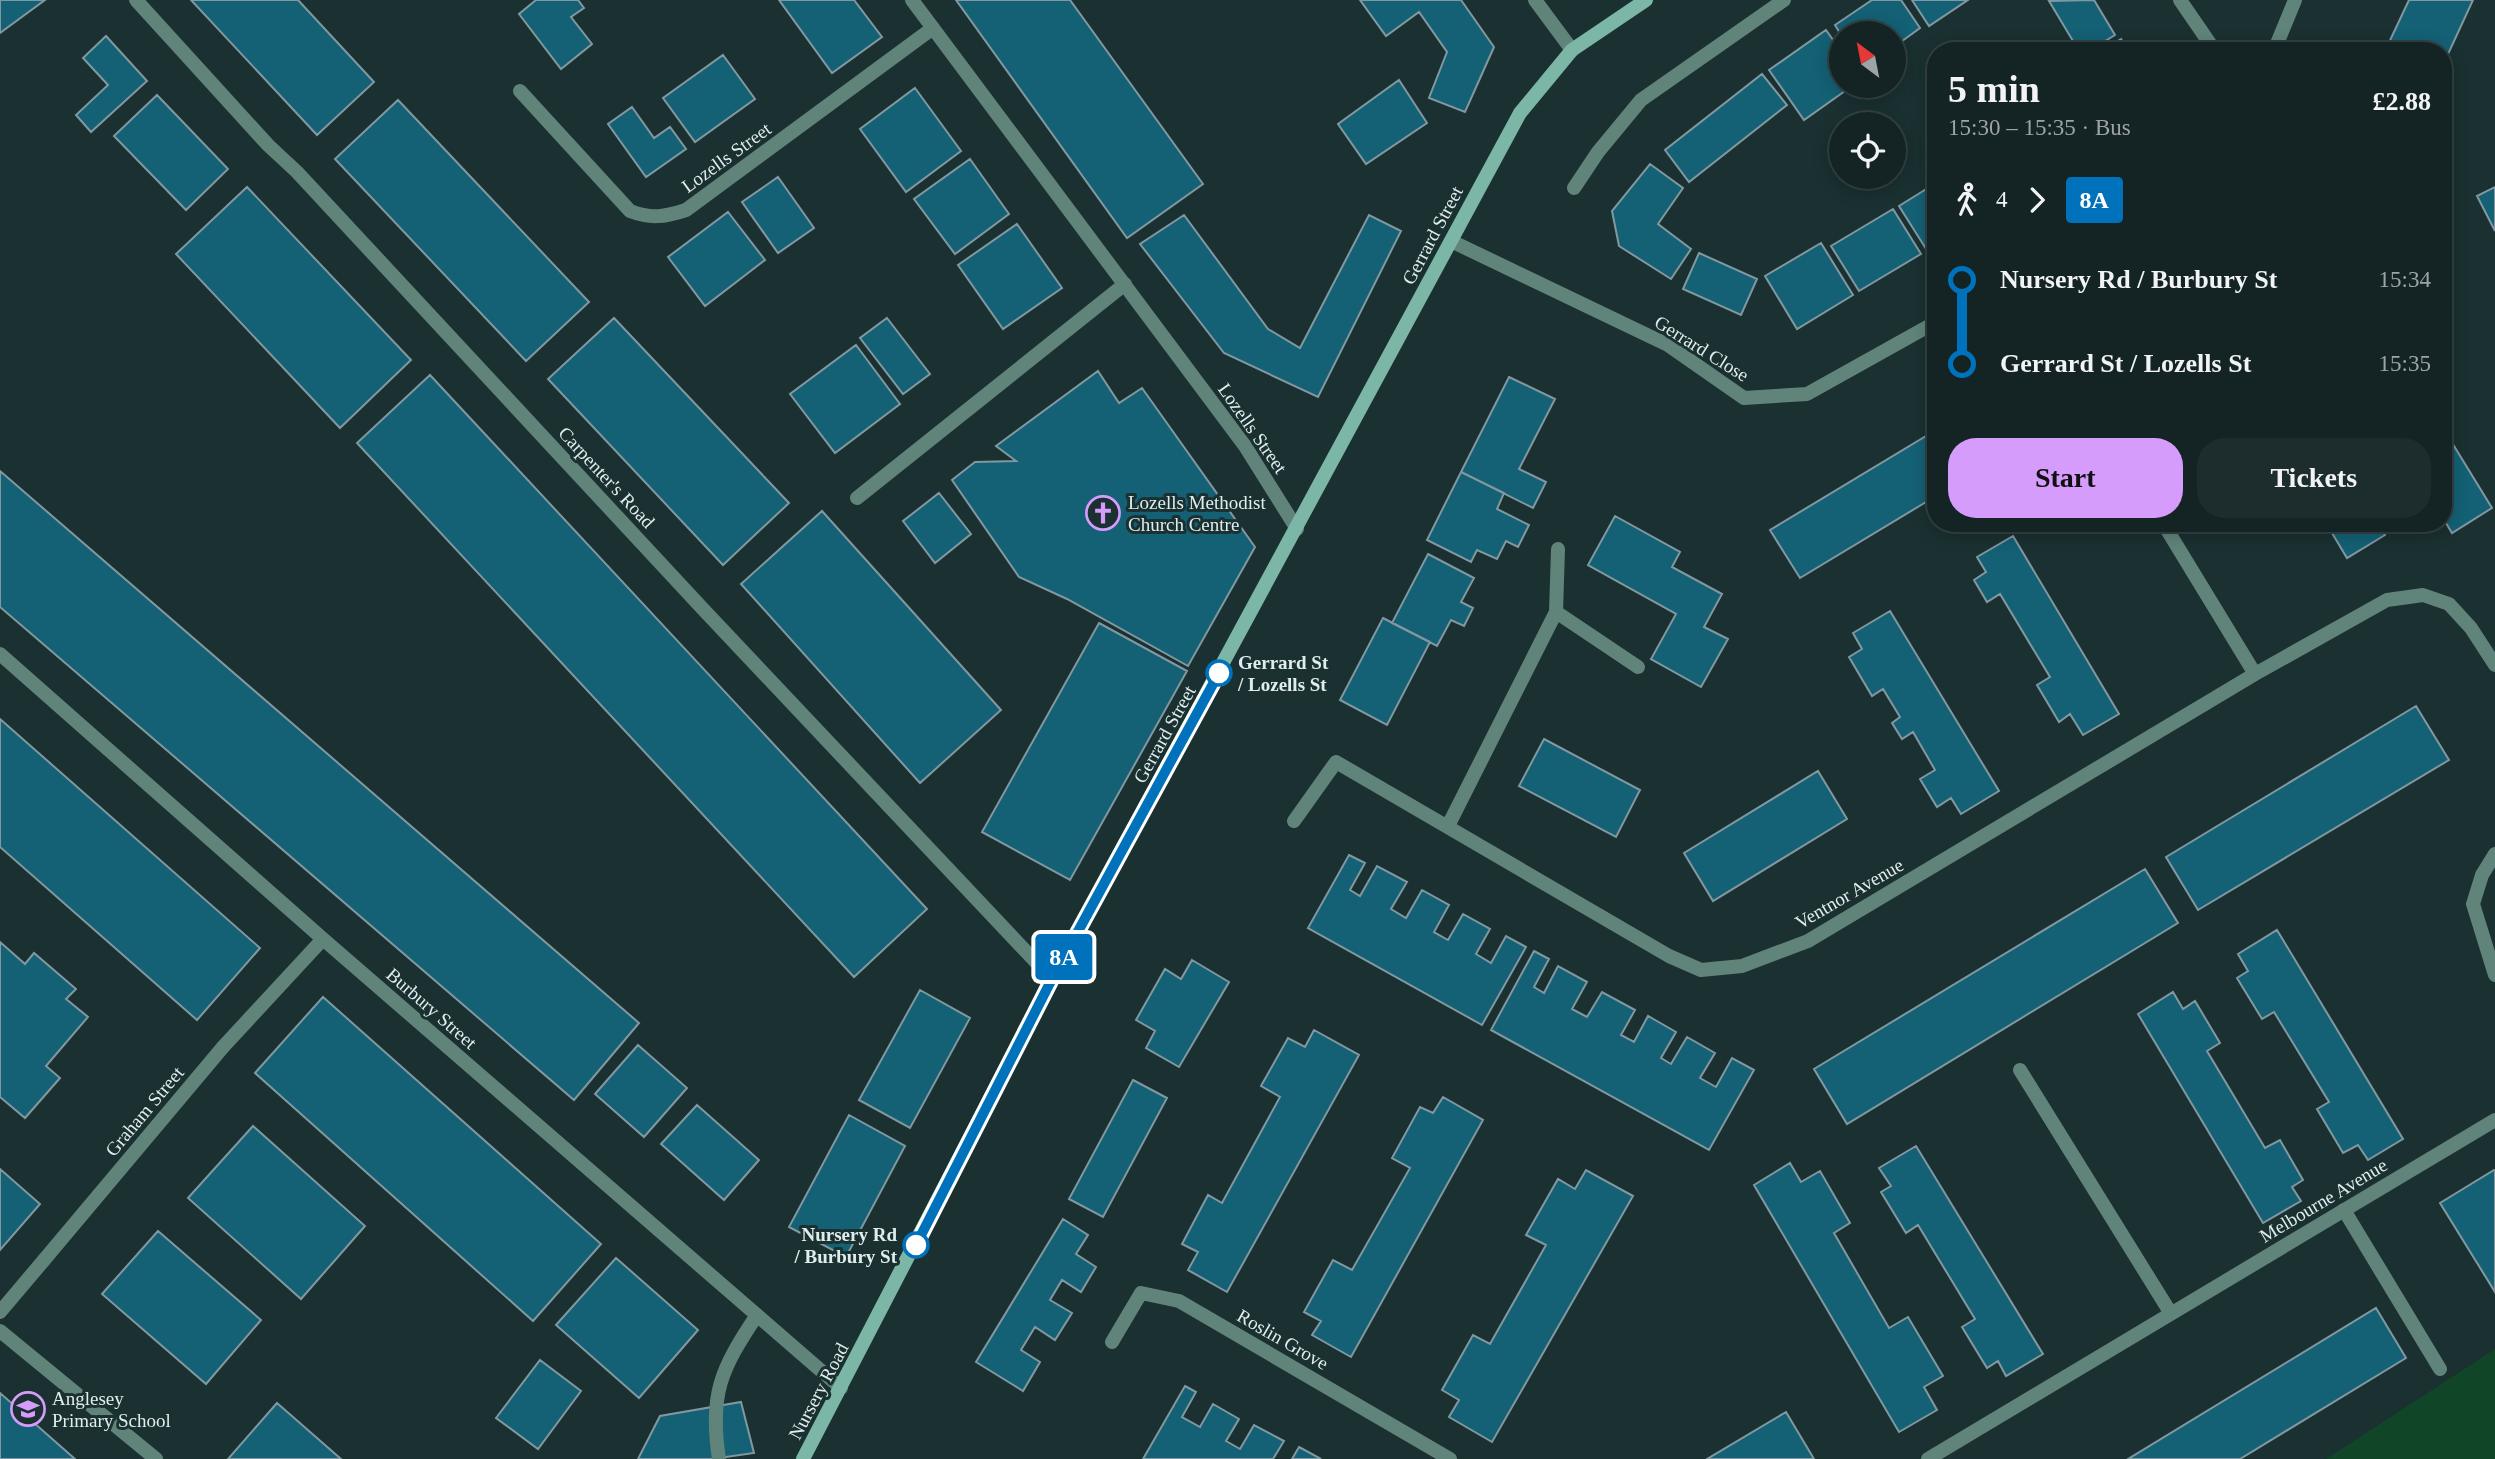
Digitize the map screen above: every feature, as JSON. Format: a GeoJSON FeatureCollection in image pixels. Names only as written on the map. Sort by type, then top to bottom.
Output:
{"type":"FeatureCollection","features":[{"type":"Feature","properties":{"kind":"main road","name":"Gerrard Street"},"geometry":{"type":"LineString","coordinates":[[866,1341],[1052,979],[1520,113],[1572,50],[1646,0]]}},
{"type":"Feature","properties":{"kind":"main road","name":"Nursery Road"},"geometry":{"type":"LineString","coordinates":[[803,1459],[866,1341]]}},
{"type":"Feature","properties":{"kind":"street","name":"Carpenter's Road"},"geometry":{"type":"LineString","coordinates":[[136,0],[1052,979]]}},
{"type":"Feature","properties":{"kind":"street","name":"Lozells Street"},"geometry":{"type":"LineString","coordinates":[[912,0],[1245,446],[1297,529]]}},
{"type":"Feature","properties":{"kind":"street"},"geometry":{"type":"LineString","coordinates":[[1535,0],[1572,50]]}},
{"type":"Feature","properties":{"kind":"street"},"geometry":{"type":"LineString","coordinates":[[1574,188],[1598,152],[1641,100],[1784,0]]}},
{"type":"Feature","properties":{"kind":"street"},"geometry":{"type":"LineString","coordinates":[[2180,0],[2209,42]]}},
{"type":"Feature","properties":{"kind":"street"},"geometry":{"type":"LineString","coordinates":[[2278,42],[2295,0]]}},
{"type":"Feature","properties":{"kind":"street","name":"Lozells Street"},"geometry":{"type":"LineString","coordinates":[[520,91],[630,211],[647,217],[666,217],[686,210],[933,28]]}},
{"type":"Feature","properties":{"kind":"street","name":"Gerrard Close"},"geometry":{"type":"LineString","coordinates":[[1451,241],[1668,345],[1744,398],[1807,394],[1927,327]]}},
{"type":"Feature","properties":{"kind":"street"},"geometry":{"type":"LineString","coordinates":[[857,498],[1125,284]]}},
{"type":"Feature","properties":{"kind":"street"},"geometry":{"type":"LineString","coordinates":[[2168,532],[2255,674]]}},
{"type":"Feature","properties":{"kind":"street"},"geometry":{"type":"LineString","coordinates":[[1448,827],[1556,612],[1559,549]]}},
{"type":"Feature","properties":{"kind":"street","name":"Ventnor Avenue"},"geometry":{"type":"LineString","coordinates":[[1294,821],[1336,762],[1668,956],[1701,970],[1742,965],[1808,941],[2255,674],[2386,600],[2423,595],[2449,604],[2472,628],[2495,665]]}},
{"type":"Feature","properties":{"kind":"street"},"geometry":{"type":"LineString","coordinates":[[1556,612],[1638,667]]}},
{"type":"Feature","properties":{"kind":"street","name":"Burbury Street"},"geometry":{"type":"LineString","coordinates":[[0,654],[323,939],[841,1388]]}},
{"type":"Feature","properties":{"kind":"street"},"geometry":{"type":"LineString","coordinates":[[2495,854],[2482,875],[2473,904],[2495,975]]}},
{"type":"Feature","properties":{"kind":"street","name":"Graham Street"},"geometry":{"type":"LineString","coordinates":[[0,1312],[223,1047],[323,939]]}},
{"type":"Feature","properties":{"kind":"street"},"geometry":{"type":"LineString","coordinates":[[2020,1070],[2170,1312]]}},
{"type":"Feature","properties":{"kind":"street","name":"Melbourne Avenue"},"geometry":{"type":"LineString","coordinates":[[1928,1459],[2495,1120]]}},
{"type":"Feature","properties":{"kind":"street"},"geometry":{"type":"LineString","coordinates":[[2344,1210],[2440,1369]]}},
{"type":"Feature","properties":{"kind":"street","name":"Roslin Grove"},"geometry":{"type":"LineString","coordinates":[[1112,1342],[1142,1293],[1179,1301],[1450,1459]]}},
{"type":"Feature","properties":{"kind":"street"},"geometry":{"type":"LineString","coordinates":[[719,1459],[713,1407],[728,1359],[757,1315]]}},
{"type":"Feature","properties":{"kind":"street"},"geometry":{"type":"LineString","coordinates":[[0,1331],[156,1459]]}},
{"type":"Feature","properties":{"kind":"green space"},"geometry":{"type":"Polygon","coordinates":[[[2495,1349],[2495,1459],[2326,1459],[2495,1349]]]}},
{"type":"Feature","properties":{"kind":"building"},"geometry":{"type":"Polygon","coordinates":[[[0,0],[45,0],[0,33],[0,0]]]}},
{"type":"Feature","properties":{"kind":"building"},"geometry":{"type":"Polygon","coordinates":[[[191,0],[298,0],[374,82],[317,135],[191,0]]]}},
{"type":"Feature","properties":{"kind":"building"},"geometry":{"type":"Polygon","coordinates":[[[536,0],[578,0],[584,8],[571,17],[592,44],[561,69],[519,14],[536,0]]]}},
{"type":"Feature","properties":{"kind":"building"},"geometry":{"type":"Polygon","coordinates":[[[779,0],[854,0],[882,37],[832,73],[779,0]]]}},
{"type":"Feature","properties":{"kind":"building"},"geometry":{"type":"Polygon","coordinates":[[[956,0],[1070,0],[1203,184],[1127,238],[956,0]]]}},
{"type":"Feature","properties":{"kind":"building"},"geometry":{"type":"Polygon","coordinates":[[[1360,0],[1461,0],[1494,47],[1465,112],[1429,98],[1447,52],[1419,12],[1386,36],[1360,0]]]}},
{"type":"Feature","properties":{"kind":"building"},"geometry":{"type":"Polygon","coordinates":[[[1872,0],[1901,0],[1920,28],[1906,38],[1906,21],[1841,21],[1872,0]]]}},
{"type":"Feature","properties":{"kind":"building"},"geometry":{"type":"Polygon","coordinates":[[[1912,0],[1968,0],[1929,26],[1912,0]]]}},
{"type":"Feature","properties":{"kind":"building"},"geometry":{"type":"Polygon","coordinates":[[[2094,0],[2115,35],[2104,42],[2074,42],[2049,1],[2094,0]]]}},
{"type":"Feature","properties":{"kind":"building"},"geometry":{"type":"Polygon","coordinates":[[[2409,0],[2473,0],[2452,46],[2452,42],[2389,42],[2409,0]]]}},
{"type":"Feature","properties":{"kind":"building"},"geometry":{"type":"Polygon","coordinates":[[[1826,30],[1829,34],[1829,98],[1835,98],[1804,120],[1769,70],[1826,30]]]}},
{"type":"Feature","properties":{"kind":"building"},"geometry":{"type":"Polygon","coordinates":[[[106,36],[147,81],[91,132],[76,115],[108,85],[83,58],[106,36]]]}},
{"type":"Feature","properties":{"kind":"building"},"geometry":{"type":"Polygon","coordinates":[[[723,55],[755,99],[695,142],[663,98],[723,55]]]}},
{"type":"Feature","properties":{"kind":"building"},"geometry":{"type":"Polygon","coordinates":[[[1762,74],[1787,105],[1689,182],[1665,150],[1762,74]]]}},
{"type":"Feature","properties":{"kind":"building"},"geometry":{"type":"Polygon","coordinates":[[[1399,80],[1427,123],[1366,164],[1338,124],[1399,80]]]}},
{"type":"Feature","properties":{"kind":"building"},"geometry":{"type":"Polygon","coordinates":[[[915,88],[961,151],[906,192],[860,129],[915,88]]]}},
{"type":"Feature","properties":{"kind":"building"},"geometry":{"type":"Polygon","coordinates":[[[157,95],[228,169],[186,210],[114,136],[157,95]]]}},
{"type":"Feature","properties":{"kind":"building"},"geometry":{"type":"Polygon","coordinates":[[[398,100],[589,302],[526,361],[335,159],[398,100]]]}},
{"type":"Feature","properties":{"kind":"building"},"geometry":{"type":"Polygon","coordinates":[[[632,107],[654,138],[670,127],[686,149],[646,177],[608,124],[632,107]]]}},
{"type":"Feature","properties":{"kind":"building"},"geometry":{"type":"Polygon","coordinates":[[[970,159],[1009,214],[955,254],[914,199],[970,159]]]}},
{"type":"Feature","properties":{"kind":"building"},"geometry":{"type":"Polygon","coordinates":[[[1650,164],[1683,188],[1658,224],[1691,249],[1671,279],[1619,246],[1612,211],[1650,164]]]}},
{"type":"Feature","properties":{"kind":"building"},"geometry":{"type":"Polygon","coordinates":[[[778,177],[814,228],[778,253],[742,202],[778,177]]]}},
{"type":"Feature","properties":{"kind":"building"},"geometry":{"type":"Polygon","coordinates":[[[247,187],[411,360],[340,428],[176,254],[247,187]]]}},
{"type":"Feature","properties":{"kind":"building"},"geometry":{"type":"Polygon","coordinates":[[[2495,187],[2495,231],[2477,196],[2495,187]]]}},
{"type":"Feature","properties":{"kind":"building"},"geometry":{"type":"Polygon","coordinates":[[[1927,189],[1927,250],[1899,206],[1927,189]]]}},
{"type":"Feature","properties":{"kind":"building"},"geometry":{"type":"Polygon","coordinates":[[[1893,209],[1921,254],[1859,291],[1831,246],[1893,209]]]}},
{"type":"Feature","properties":{"kind":"building"},"geometry":{"type":"Polygon","coordinates":[[[728,212],[765,260],[705,306],[668,257],[728,212]]]}},
{"type":"Feature","properties":{"kind":"building"},"geometry":{"type":"Polygon","coordinates":[[[1184,215],[1268,329],[1300,348],[1369,215],[1401,231],[1318,397],[1224,353],[1140,244],[1184,215]]]}},
{"type":"Feature","properties":{"kind":"building"},"geometry":{"type":"Polygon","coordinates":[[[1017,224],[1062,288],[1003,329],[958,265],[1017,224]]]}},
{"type":"Feature","properties":{"kind":"building"},"geometry":{"type":"Polygon","coordinates":[[[1821,243],[1853,295],[1797,329],[1765,276],[1821,243]]]}},
{"type":"Feature","properties":{"kind":"building"},"geometry":{"type":"Polygon","coordinates":[[[1699,253],[1757,279],[1741,315],[1683,289],[1699,253]]]}},
{"type":"Feature","properties":{"kind":"building"},"geometry":{"type":"Polygon","coordinates":[[[614,318],[789,503],[723,565],[548,379],[614,318]]]}},
{"type":"Feature","properties":{"kind":"building"},"geometry":{"type":"Polygon","coordinates":[[[887,318],[930,374],[903,394],[860,338],[887,318]]]}},
{"type":"Feature","properties":{"kind":"building"},"geometry":{"type":"Polygon","coordinates":[[[856,345],[900,404],[835,453],[790,394],[856,345]]]}},
{"type":"Feature","properties":{"kind":"building","name":"Lozells Methodist Church Centre"},"geometry":{"type":"Polygon","coordinates":[[[1098,371],[1119,403],[1142,388],[1255,547],[1188,666],[1067,599],[1019,577],[952,480],[975,462],[1016,461],[996,446],[1098,371]]]}},
{"type":"Feature","properties":{"kind":"building"},"geometry":{"type":"Polygon","coordinates":[[[430,375],[927,909],[854,977],[357,443],[430,375]]]}},
{"type":"Feature","properties":{"kind":"building"},"geometry":{"type":"Polygon","coordinates":[[[1509,377],[1555,399],[1519,469],[1546,482],[1533,508],[1461,472],[1509,377]]]}},
{"type":"Feature","properties":{"kind":"building"},"geometry":{"type":"Polygon","coordinates":[[[1927,435],[1927,501],[1800,578],[1770,530],[1927,435]]]}},
{"type":"Feature","properties":{"kind":"building"},"geometry":{"type":"Polygon","coordinates":[[[2452,443],[2492,508],[2451,532],[2452,443]]]}},
{"type":"Feature","properties":{"kind":"building"},"geometry":{"type":"Polygon","coordinates":[[[0,471],[639,1023],[574,1100],[0,607],[0,471]]]}},
{"type":"Feature","properties":{"kind":"building"},"geometry":{"type":"Polygon","coordinates":[[[1461,472],[1504,493],[1497,509],[1529,525],[1518,547],[1506,541],[1497,559],[1477,550],[1471,562],[1427,540],[1461,472]]]}},
{"type":"Feature","properties":{"kind":"building"},"geometry":{"type":"Polygon","coordinates":[[[939,493],[971,534],[935,563],[903,521],[939,493]]]}},
{"type":"Feature","properties":{"kind":"building"},"geometry":{"type":"Polygon","coordinates":[[[822,511],[1001,710],[920,783],[741,584],[822,511]]]}},
{"type":"Feature","properties":{"kind":"building"},"geometry":{"type":"Polygon","coordinates":[[[1615,516],[1680,552],[1672,567],[1722,594],[1704,627],[1728,639],[1701,687],[1651,659],[1676,614],[1588,565],[1615,516]]]}},
{"type":"Feature","properties":{"kind":"building"},"geometry":{"type":"Polygon","coordinates":[[[2331,532],[2383,532],[2385,535],[2347,558],[2331,532]]]}},
{"type":"Feature","properties":{"kind":"building"},"geometry":{"type":"Polygon","coordinates":[[[2013,536],[2119,714],[2083,735],[2070,714],[2059,722],[2037,685],[2050,677],[2000,594],[1987,602],[1974,580],[1986,572],[1977,557],[2013,536]]]}},
{"type":"Feature","properties":{"kind":"building"},"geometry":{"type":"Polygon","coordinates":[[[1428,554],[1474,578],[1461,602],[1473,608],[1464,626],[1451,620],[1437,646],[1392,623],[1428,554]]]}},
{"type":"Feature","properties":{"kind":"building"},"geometry":{"type":"Polygon","coordinates":[[[1890,611],[1999,791],[1961,814],[1951,798],[1937,807],[1920,779],[1935,770],[1913,732],[1902,739],[1892,723],[1900,717],[1883,689],[1872,696],[1849,657],[1862,649],[1853,633],[1890,611]]]}},
{"type":"Feature","properties":{"kind":"building"},"geometry":{"type":"Polygon","coordinates":[[[1383,618],[1430,642],[1387,725],[1340,700],[1383,618]]]}},
{"type":"Feature","properties":{"kind":"building"},"geometry":{"type":"Polygon","coordinates":[[[1099,623],[1187,671],[1070,880],[982,832],[1099,623]]]}},
{"type":"Feature","properties":{"kind":"building"},"geometry":{"type":"Polygon","coordinates":[[[2416,706],[2449,760],[2198,910],[2166,857],[2416,706]]]}},
{"type":"Feature","properties":{"kind":"building"},"geometry":{"type":"Polygon","coordinates":[[[0,719],[260,948],[197,1020],[0,847],[0,719]]]}},
{"type":"Feature","properties":{"kind":"building"},"geometry":{"type":"Polygon","coordinates":[[[1544,739],[1640,790],[1616,837],[1519,786],[1544,739]]]}},
{"type":"Feature","properties":{"kind":"building"},"geometry":{"type":"Polygon","coordinates":[[[1818,771],[1847,819],[1713,901],[1684,853],[1818,771]]]}},
{"type":"Feature","properties":{"kind":"building"},"geometry":{"type":"Polygon","coordinates":[[[1349,855],[1365,863],[1350,890],[1360,896],[1377,866],[1407,882],[1391,909],[1406,918],[1422,890],[1449,905],[1434,932],[1448,940],[1463,914],[1490,929],[1476,954],[1491,963],[1506,936],[1526,947],[1482,1025],[1308,928],[1349,855]]]}},
{"type":"Feature","properties":{"kind":"building"},"geometry":{"type":"Polygon","coordinates":[[[2145,869],[2178,923],[1847,1124],[1814,1069],[2145,869]]]}},
{"type":"Feature","properties":{"kind":"building"},"geometry":{"type":"Polygon","coordinates":[[[2277,930],[2403,1139],[2368,1160],[2358,1145],[2343,1153],[2317,1109],[2329,1102],[2274,1012],[2262,1019],[2237,978],[2248,971],[2238,954],[2277,930]]]}},
{"type":"Feature","properties":{"kind":"building"},"geometry":{"type":"Polygon","coordinates":[[[0,942],[25,964],[34,953],[76,989],[66,999],[88,1017],[46,1066],[60,1078],[25,1118],[0,1097],[0,942]]]}},
{"type":"Feature","properties":{"kind":"building"},"geometry":{"type":"Polygon","coordinates":[[[1534,951],[1549,959],[1534,987],[1544,993],[1558,966],[1587,982],[1572,1009],[1587,1017],[1602,992],[1635,1010],[1621,1035],[1634,1042],[1648,1016],[1676,1032],[1661,1058],[1671,1064],[1687,1037],[1715,1053],[1700,1078],[1716,1087],[1732,1058],[1754,1070],[1709,1150],[1491,1030],[1534,951]]]}},
{"type":"Feature","properties":{"kind":"building"},"geometry":{"type":"Polygon","coordinates":[[[1192,960],[1229,982],[1179,1067],[1146,1048],[1155,1031],[1136,1020],[1165,969],[1181,979],[1192,960]]]}},
{"type":"Feature","properties":{"kind":"building"},"geometry":{"type":"Polygon","coordinates":[[[920,990],[970,1018],[910,1128],[859,1100],[920,990]]]}},
{"type":"Feature","properties":{"kind":"building"},"geometry":{"type":"Polygon","coordinates":[[[2173,992],[2183,1009],[2195,1001],[2220,1043],[2207,1051],[2265,1148],[2280,1140],[2303,1180],[2292,1187],[2301,1201],[2263,1223],[2138,1014],[2173,992]]]}},
{"type":"Feature","properties":{"kind":"building"},"geometry":{"type":"Polygon","coordinates":[[[323,997],[601,1244],[533,1321],[255,1073],[323,997]]]}},
{"type":"Feature","properties":{"kind":"building"},"geometry":{"type":"Polygon","coordinates":[[[1314,1030],[1359,1055],[1227,1292],[1188,1270],[1198,1252],[1182,1244],[1208,1195],[1222,1203],[1280,1097],[1261,1086],[1288,1038],[1305,1047],[1314,1030]]]}},
{"type":"Feature","properties":{"kind":"building"},"geometry":{"type":"Polygon","coordinates":[[[638,1045],[687,1088],[644,1137],[595,1094],[638,1045]]]}},
{"type":"Feature","properties":{"kind":"building"},"geometry":{"type":"Polygon","coordinates":[[[1133,1080],[1167,1098],[1103,1217],[1069,1199],[1133,1080]]]}},
{"type":"Feature","properties":{"kind":"building"},"geometry":{"type":"Polygon","coordinates":[[[1443,1097],[1483,1120],[1351,1357],[1312,1335],[1321,1321],[1304,1312],[1333,1260],[1352,1270],[1410,1168],[1392,1158],[1420,1107],[1433,1113],[1443,1097]]]}},
{"type":"Feature","properties":{"kind":"building"},"geometry":{"type":"Polygon","coordinates":[[[697,1105],[759,1160],[724,1200],[661,1144],[697,1105]]]}},
{"type":"Feature","properties":{"kind":"building"},"geometry":{"type":"Polygon","coordinates":[[[849,1115],[905,1146],[846,1257],[789,1227],[849,1115]]]}},
{"type":"Feature","properties":{"kind":"building"},"geometry":{"type":"Polygon","coordinates":[[[253,1126],[365,1226],[301,1299],[188,1198],[253,1126]]]}},
{"type":"Feature","properties":{"kind":"building"},"geometry":{"type":"Polygon","coordinates":[[[1916,1146],[2043,1354],[2006,1376],[1998,1361],[1987,1368],[1962,1327],[1975,1319],[1918,1225],[1906,1233],[1881,1192],[1891,1186],[1879,1168],[1916,1146]]]}},
{"type":"Feature","properties":{"kind":"building"},"geometry":{"type":"Polygon","coordinates":[[[1790,1163],[1801,1182],[1820,1171],[1850,1223],[1834,1233],[1889,1328],[1908,1317],[1943,1376],[1924,1387],[1937,1410],[1899,1432],[1754,1185],[1790,1163]]]}},
{"type":"Feature","properties":{"kind":"building"},"geometry":{"type":"Polygon","coordinates":[[[0,1169],[40,1204],[0,1250],[0,1169]]]}},
{"type":"Feature","properties":{"kind":"building"},"geometry":{"type":"Polygon","coordinates":[[[1586,1170],[1633,1196],[1492,1442],[1449,1417],[1459,1400],[1442,1390],[1473,1335],[1490,1344],[1546,1245],[1526,1235],[1558,1179],[1575,1189],[1586,1170]]]}},
{"type":"Feature","properties":{"kind":"building"},"geometry":{"type":"Polygon","coordinates":[[[2495,1171],[2495,1292],[2440,1203],[2495,1171]]]}},
{"type":"Feature","properties":{"kind":"building"},"geometry":{"type":"Polygon","coordinates":[[[1063,1219],[1088,1235],[1076,1254],[1096,1267],[1081,1292],[1062,1280],[1050,1300],[1072,1313],[1055,1340],[1035,1327],[1021,1350],[1040,1362],[1023,1391],[976,1362],[1063,1219]]]}},
{"type":"Feature","properties":{"kind":"building"},"geometry":{"type":"Polygon","coordinates":[[[158,1231],[261,1320],[206,1384],[102,1294],[158,1231]]]}},
{"type":"Feature","properties":{"kind":"building"},"geometry":{"type":"Polygon","coordinates":[[[616,1258],[698,1330],[639,1398],[556,1325],[616,1258]]]}},
{"type":"Feature","properties":{"kind":"building"},"geometry":{"type":"Polygon","coordinates":[[[2376,1308],[2406,1358],[2240,1459],[2128,1459],[2376,1308]]]}},
{"type":"Feature","properties":{"kind":"building"},"geometry":{"type":"Polygon","coordinates":[[[540,1360],[581,1391],[538,1449],[496,1418],[540,1360]]]}},
{"type":"Feature","properties":{"kind":"building"},"geometry":{"type":"Polygon","coordinates":[[[1185,1386],[1196,1392],[1182,1417],[1200,1427],[1213,1404],[1239,1419],[1226,1441],[1240,1449],[1254,1425],[1284,1441],[1273,1459],[1143,1459],[1185,1386]]]}},
{"type":"Feature","properties":{"kind":"building"},"geometry":{"type":"Polygon","coordinates":[[[0,1393],[75,1459],[0,1459],[0,1393]]]}},
{"type":"Feature","properties":{"kind":"building"},"geometry":{"type":"Polygon","coordinates":[[[741,1402],[754,1453],[712,1459],[638,1459],[660,1416],[741,1402]]]}},
{"type":"Feature","properties":{"kind":"building"},"geometry":{"type":"Polygon","coordinates":[[[277,1403],[341,1459],[228,1459],[277,1403]]]}},
{"type":"Feature","properties":{"kind":"building"},"geometry":{"type":"Polygon","coordinates":[[[1786,1412],[1814,1459],[1707,1459],[1786,1412]]]}},
{"type":"Feature","properties":{"kind":"building"},"geometry":{"type":"Polygon","coordinates":[[[1299,1447],[1321,1459],[1292,1459],[1299,1447]]]}},
{"type":"Feature","properties":{"kind":"bus line","name":"8A"},"geometry":{"type":"LineString","coordinates":[[916,1245],[1052,979],[1219,673]]}},
{"type":"Feature","properties":{"kind":"place","name":"Lozells Methodist Church Centre"},"geometry":{"type":"Point","coordinates":[1103,513]}},
{"type":"Feature","properties":{"kind":"place","name":"Gerrard St / Lozells St"},"geometry":{"type":"Point","coordinates":[1219,673]}},
{"type":"Feature","properties":{"kind":"place","name":"Nursery Rd / Burbury St"},"geometry":{"type":"Point","coordinates":[916,1245]}},
{"type":"Feature","properties":{"kind":"place","name":"Anglesey Primary School"},"geometry":{"type":"Point","coordinates":[28,1409]}}]}
